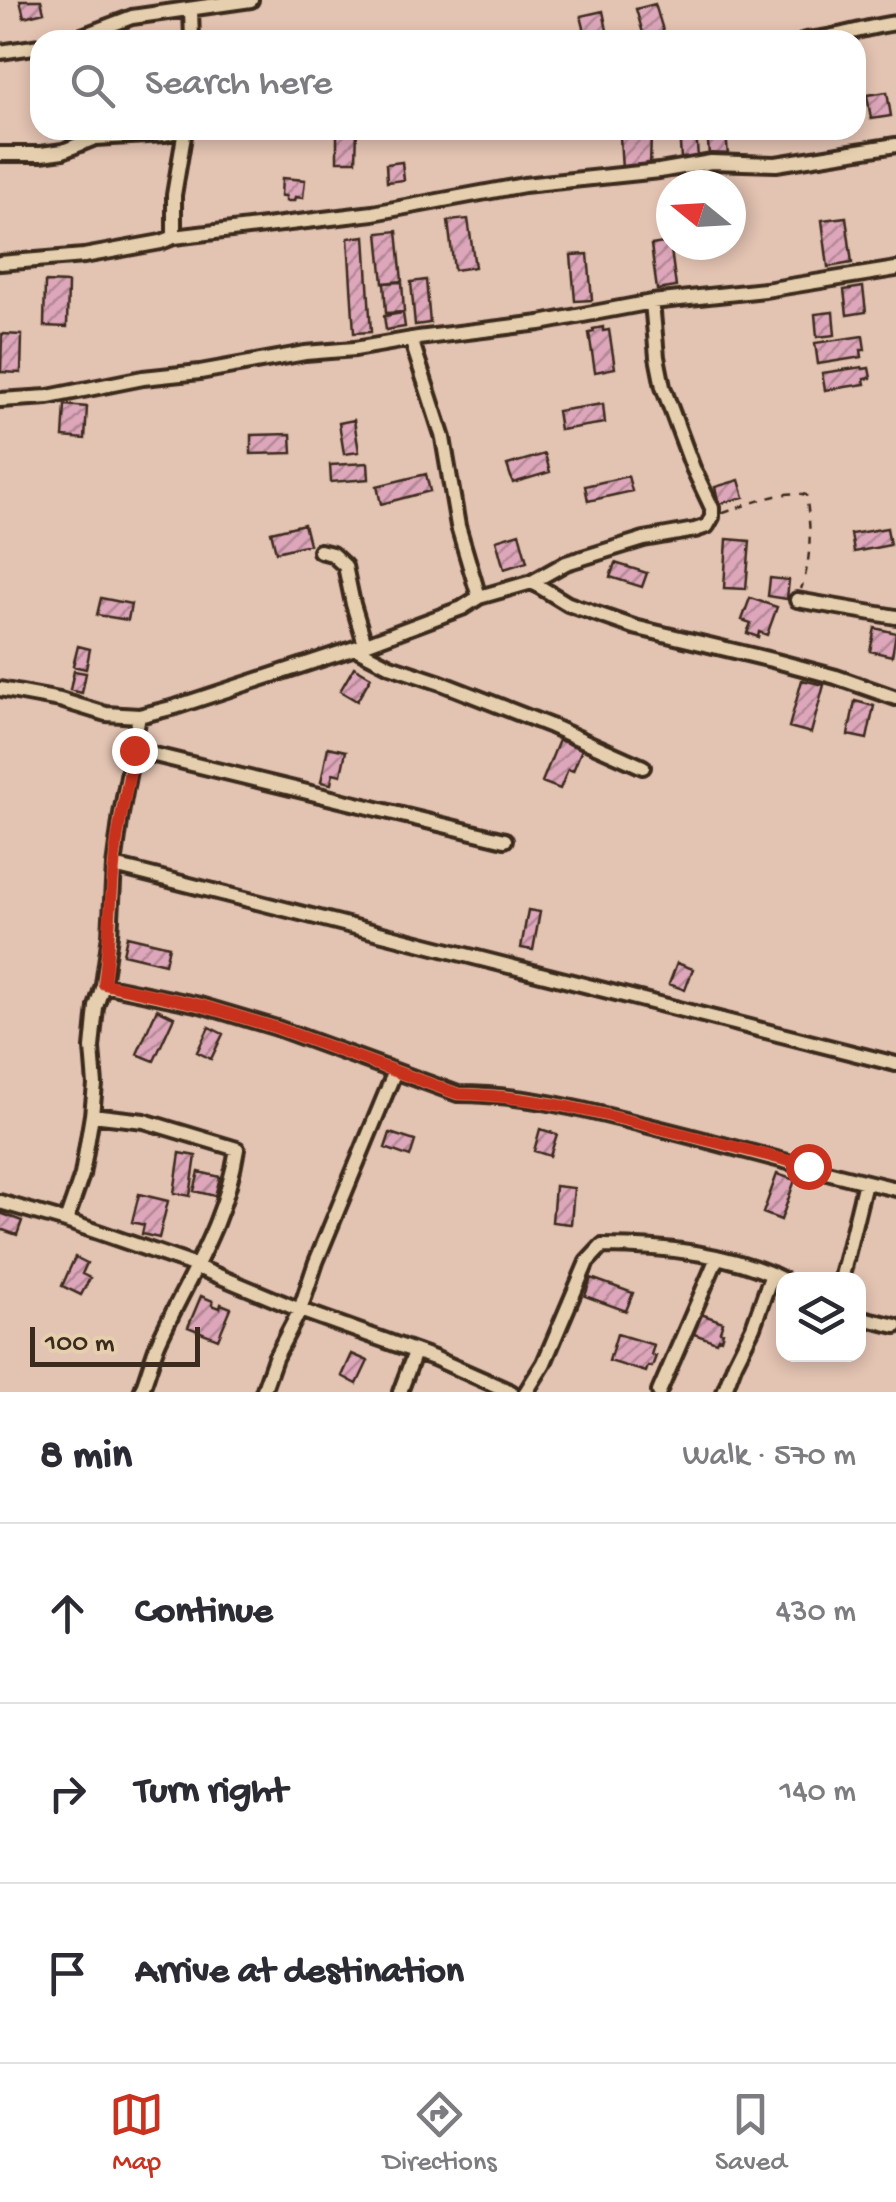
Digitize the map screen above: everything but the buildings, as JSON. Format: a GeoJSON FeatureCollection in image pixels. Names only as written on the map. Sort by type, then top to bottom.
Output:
{"type":"FeatureCollection","features":[{"type":"Feature","properties":{"kind":"street"},"geometry":{"type":"LineString","coordinates":[[99,30],[132,18],[251,0]]}},
{"type":"Feature","properties":{"kind":"street"},"geometry":{"type":"LineString","coordinates":[[191,10],[192,30]]}},
{"type":"Feature","properties":{"kind":"street"},"geometry":{"type":"LineString","coordinates":[[861,30],[896,23]]}},
{"type":"Feature","properties":{"kind":"street"},"geometry":{"type":"LineString","coordinates":[[0,52],[30,48]]}},
{"type":"Feature","properties":{"kind":"street"},"geometry":{"type":"LineString","coordinates":[[0,154],[63,151],[90,140]]}},
{"type":"Feature","properties":{"kind":"street"},"geometry":{"type":"LineString","coordinates":[[174,236],[174,195],[182,140]]}},
{"type":"Feature","properties":{"kind":"street"},"geometry":{"type":"LineString","coordinates":[[0,264],[84,256],[161,242],[174,236],[374,213],[524,185],[711,162],[776,164],[896,145]]}},
{"type":"Feature","properties":{"kind":"street"},"geometry":{"type":"LineString","coordinates":[[0,400],[48,397],[143,378],[896,269]]}},
{"type":"Feature","properties":{"kind":"street"},"geometry":{"type":"LineString","coordinates":[[0,689],[60,700],[106,714],[139,716],[174,708],[360,646],[462,608],[478,597],[532,582],[566,563],[644,539],[707,526],[712,508],[663,387],[652,302]]}},
{"type":"Feature","properties":{"kind":"street"},"geometry":{"type":"LineString","coordinates":[[411,339],[443,438],[458,526],[478,597]]}},
{"type":"Feature","properties":{"kind":"street"},"geometry":{"type":"LineString","coordinates":[[320,551],[332,554],[345,566],[360,646],[390,666],[552,726],[643,767]]}},
{"type":"Feature","properties":{"kind":"street"},"geometry":{"type":"LineString","coordinates":[[532,582],[568,604],[634,627],[776,660],[896,698]]}},
{"type":"Feature","properties":{"kind":"street"},"geometry":{"type":"LineString","coordinates":[[797,600],[896,617]]}},
{"type":"Feature","properties":{"kind":"street"},"geometry":{"type":"LineString","coordinates":[[66,1222],[82,1175],[92,1114],[96,1006],[104,984],[114,866],[139,716]]}},
{"type":"Feature","properties":{"kind":"street"},"geometry":{"type":"LineString","coordinates":[[134,750],[505,840]]}},
{"type":"Feature","properties":{"kind":"street"},"geometry":{"type":"LineString","coordinates":[[114,866],[896,1064]]}},
{"type":"Feature","properties":{"kind":"street"},"geometry":{"type":"LineString","coordinates":[[104,984],[200,1005],[277,1028],[458,1094],[538,1101],[610,1116],[896,1189]]}},
{"type":"Feature","properties":{"kind":"street"},"geometry":{"type":"LineString","coordinates":[[263,1392],[395,1072]]}},
{"type":"Feature","properties":{"kind":"street"},"geometry":{"type":"LineString","coordinates":[[92,1114],[144,1122],[237,1149],[211,1239],[157,1345],[142,1392]]}},
{"type":"Feature","properties":{"kind":"street"},"geometry":{"type":"LineString","coordinates":[[843,1272],[865,1182]]}},
{"type":"Feature","properties":{"kind":"street"},"geometry":{"type":"LineString","coordinates":[[0,1202],[197,1268],[511,1392]]}},
{"type":"Feature","properties":{"kind":"street"},"geometry":{"type":"LineString","coordinates":[[526,1392],[544,1363],[587,1262],[602,1246],[643,1246],[732,1259],[776,1276]]}},
{"type":"Feature","properties":{"kind":"street"},"geometry":{"type":"LineString","coordinates":[[659,1392],[717,1258]]}},
{"type":"Feature","properties":{"kind":"street"},"geometry":{"type":"LineString","coordinates":[[724,1392],[734,1363],[776,1281]]}},
{"type":"Feature","properties":{"kind":"street"},"geometry":{"type":"LineString","coordinates":[[866,1319],[896,1326]]}},
{"type":"Feature","properties":{"kind":"street"},"geometry":{"type":"LineString","coordinates":[[400,1392],[416,1352]]}},
{"type":"Feature","properties":{"kind":"path"},"geometry":{"type":"LineString","coordinates":[[712,516],[783,494],[806,495],[810,538],[804,583],[797,600]]}},
{"type":"Feature","properties":{"kind":"route"},"geometry":{"type":"LineString","coordinates":[[134,750],[114,866],[104,984],[200,1005],[277,1028],[458,1094],[538,1101],[808,1166]]}}]}
